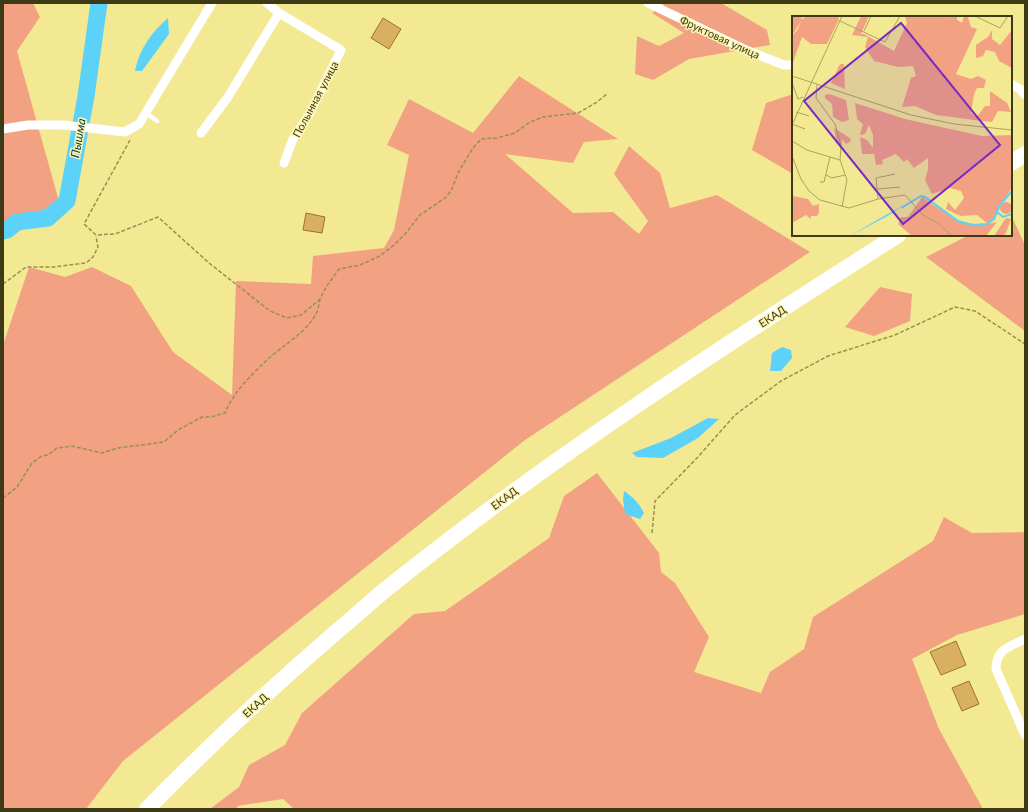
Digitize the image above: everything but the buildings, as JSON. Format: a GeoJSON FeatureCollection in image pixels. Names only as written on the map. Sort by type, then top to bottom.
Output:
{"type":"FeatureCollection","features":[{"type":"Feature","properties":{"kind":"highway"},"geometry":{"type":"LineString","coordinates":[[1012,162],[1025,154]]}},
{"type":"Feature","properties":{"kind":"highway","name":"ЕКАД"},"geometry":{"type":"LineString","coordinates":[[147,809],[199,756],[296,666],[384,590],[518,488],[653,394],[896,236]]}},
{"type":"Feature","properties":{"kind":"street"},"geometry":{"type":"LineString","coordinates":[[3,129],[28,125],[63,126],[125,132],[139,124],[212,3]]}},
{"type":"Feature","properties":{"kind":"street","name":"Полынная улица"},"geometry":{"type":"LineString","coordinates":[[267,3],[279,13],[341,50],[310,113],[293,139],[284,163]]}},
{"type":"Feature","properties":{"kind":"street","name":"Фруктовая улица"},"geometry":{"type":"LineString","coordinates":[[648,3],[746,50],[784,64],[792,65]]}},
{"type":"Feature","properties":{"kind":"street"},"geometry":{"type":"LineString","coordinates":[[201,133],[228,97],[279,13]]}},
{"type":"Feature","properties":{"kind":"street"},"geometry":{"type":"LineString","coordinates":[[1012,85],[1020,89],[1024,94]]}},
{"type":"Feature","properties":{"kind":"street"},"geometry":{"type":"LineString","coordinates":[[1025,639],[999,653],[996,660],[996,669],[1025,735]]}},
{"type":"Feature","properties":{"kind":"lane"},"geometry":{"type":"LineString","coordinates":[[146,113],[157,121]]}},
{"type":"Feature","properties":{"kind":"path"},"geometry":{"type":"LineString","coordinates":[[3,498],[17,486],[32,463],[42,456],[48,455],[56,448],[72,446],[102,453],[118,448],[164,442],[178,430],[202,417],[211,417],[225,413],[229,403],[240,389],[266,361],[305,328],[316,313],[320,298],[326,287],[339,269],[360,265],[380,256],[402,237],[420,215],[445,198],[451,191],[458,171],[481,139],[497,138],[515,133],[530,122],[542,117],[578,113],[597,102],[608,92]]}},
{"type":"Feature","properties":{"kind":"path"},"geometry":{"type":"LineString","coordinates":[[3,284],[26,267],[53,267],[86,263],[93,257],[98,247],[97,237],[84,224],[139,124]]}},
{"type":"Feature","properties":{"kind":"path"},"geometry":{"type":"LineString","coordinates":[[95,234],[115,234],[158,217],[209,263],[270,311],[287,318],[301,315],[320,298]]}},
{"type":"Feature","properties":{"kind":"path"},"geometry":{"type":"LineString","coordinates":[[652,533],[655,501],[696,459],[735,415],[781,381],[828,356],[895,335],[955,307],[975,311],[1025,344]]}},
{"type":"Feature","properties":{"kind":"shaded area"},"geometry":{"type":"Polygon","coordinates":[[[3,3],[33,3],[40,17],[17,51],[60,205],[3,225],[3,3]]]}},
{"type":"Feature","properties":{"kind":"shaded area"},"geometry":{"type":"Polygon","coordinates":[[[665,3],[721,3],[767,30],[770,45],[689,59],[653,80],[635,74],[637,36],[659,46],[684,33],[652,13],[665,3]]]}},
{"type":"Feature","properties":{"kind":"shaded area"},"geometry":{"type":"Polygon","coordinates":[[[519,76],[618,139],[584,142],[573,163],[505,154],[573,213],[613,212],[639,234],[648,221],[614,174],[629,146],[660,173],[670,208],[717,195],[810,252],[525,440],[123,761],[86,809],[3,809],[3,345],[29,267],[65,277],[92,267],[131,286],[173,352],[232,395],[236,281],[311,284],[313,256],[384,248],[394,230],[409,155],[387,145],[409,99],[473,133],[519,76]]]}},
{"type":"Feature","properties":{"kind":"shaded area"},"geometry":{"type":"Polygon","coordinates":[[[792,94],[792,173],[752,150],[766,103],[792,94]]]}},
{"type":"Feature","properties":{"kind":"shaded area"},"geometry":{"type":"Polygon","coordinates":[[[1012,217],[1025,245],[1025,331],[926,257],[967,236],[1012,236],[1012,217]]]}},
{"type":"Feature","properties":{"kind":"shaded area"},"geometry":{"type":"Polygon","coordinates":[[[880,287],[912,294],[910,321],[874,336],[845,327],[880,287]]]}},
{"type":"Feature","properties":{"kind":"shaded area"},"geometry":{"type":"Polygon","coordinates":[[[597,473],[659,553],[661,572],[675,583],[709,637],[694,672],[761,693],[770,672],[804,649],[813,617],[933,541],[944,517],[972,533],[1025,532],[1025,614],[957,635],[912,659],[939,729],[983,809],[294,809],[283,799],[237,806],[238,809],[210,809],[239,787],[249,765],[285,745],[302,713],[414,614],[445,611],[549,538],[564,496],[597,473]]]}},
{"type":"Feature","properties":{"kind":"water"},"geometry":{"type":"Polygon","coordinates":[[[95,3],[105,3],[96,68],[88,68],[95,3]]]}},
{"type":"Feature","properties":{"kind":"water"},"geometry":{"type":"Polygon","coordinates":[[[168,18],[169,34],[142,71],[135,71],[143,48],[157,29],[168,18]]]}},
{"type":"Feature","properties":{"kind":"water"},"geometry":{"type":"Polygon","coordinates":[[[782,347],[791,350],[792,358],[781,371],[770,371],[772,353],[782,347]]]}},
{"type":"Feature","properties":{"kind":"water"},"geometry":{"type":"Polygon","coordinates":[[[708,418],[719,419],[698,438],[663,458],[637,457],[632,453],[671,438],[708,418]]]}},
{"type":"Feature","properties":{"kind":"water"},"geometry":{"type":"Polygon","coordinates":[[[624,491],[636,500],[642,509],[644,513],[640,519],[625,514],[623,499],[624,491]]]}},
{"type":"Feature","properties":{"kind":"waterway","name":"Пышма"},"geometry":{"type":"LineString","coordinates":[[3,231],[7,230],[17,222],[48,218],[67,201],[86,96],[99,3]]}}]}
